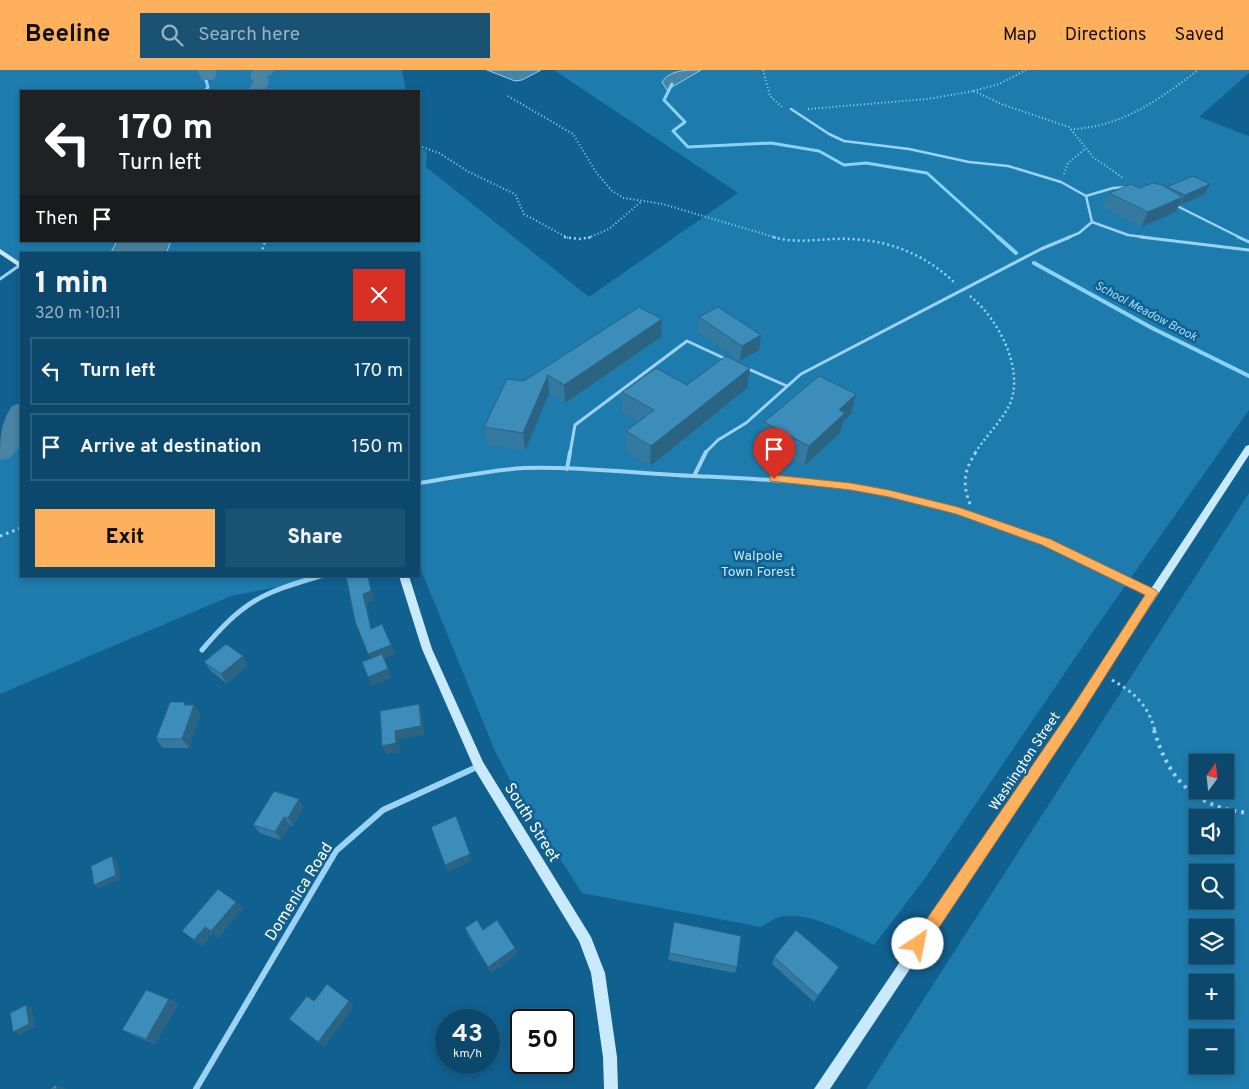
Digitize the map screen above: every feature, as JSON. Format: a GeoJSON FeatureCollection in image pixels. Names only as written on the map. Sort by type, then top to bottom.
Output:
{"type":"FeatureCollection","features":[{"type":"Feature","properties":{"kind":"main road"},"geometry":{"type":"LineString","coordinates":[[0,251],[20,265]]}},
{"type":"Feature","properties":{"kind":"main road","name":"Washington Street"},"geometry":{"type":"LineString","coordinates":[[821,1089],[1249,448]]}},
{"type":"Feature","properties":{"kind":"main road","name":"South Street"},"geometry":{"type":"LineString","coordinates":[[404,577],[427,649],[479,766],[584,937],[598,972],[610,1057],[611,1089]]}},
{"type":"Feature","properties":{"kind":"street"},"geometry":{"type":"LineString","coordinates":[[202,650],[245,605],[268,593],[317,577]]}},
{"type":"Feature","properties":{"kind":"street","name":"Domenica Road"},"geometry":{"type":"LineString","coordinates":[[196,1089],[336,851],[383,810],[479,766]]}},
{"type":"Feature","properties":{"kind":"lane"},"geometry":{"type":"LineString","coordinates":[[791,109],[829,134],[844,141],[909,149],[968,162],[1008,166],[1061,182],[1086,196],[1119,187],[1138,188]]}},
{"type":"Feature","properties":{"kind":"lane"},"geometry":{"type":"LineString","coordinates":[[1086,196],[1092,222]]}},
{"type":"Feature","properties":{"kind":"lane"},"geometry":{"type":"LineString","coordinates":[[1170,203],[1249,242]]}},
{"type":"Feature","properties":{"kind":"lane"},"geometry":{"type":"LineString","coordinates":[[1092,222],[1128,235],[1249,250]]}},
{"type":"Feature","properties":{"kind":"lane"},"geometry":{"type":"LineString","coordinates":[[694,476],[706,452],[718,440],[746,423],[801,374],[1041,249],[1073,236],[1092,222]]}},
{"type":"Feature","properties":{"kind":"lane"},"geometry":{"type":"LineString","coordinates":[[0,279],[20,267]]}},
{"type":"Feature","properties":{"kind":"lane"},"geometry":{"type":"LineString","coordinates":[[568,470],[575,425],[687,341],[732,362]]}},
{"type":"Feature","properties":{"kind":"lane"},"geometry":{"type":"LineString","coordinates":[[741,366],[787,386]]}},
{"type":"Feature","properties":{"kind":"lane"},"geometry":{"type":"LineString","coordinates":[[420,483],[502,470],[568,470],[792,480],[851,486],[889,493],[978,517],[1046,542],[1152,593]]}},
{"type":"Feature","properties":{"kind":"path"},"geometry":{"type":"LineString","coordinates":[[763,70],[771,100],[776,104],[791,109],[908,101],[974,91],[998,84],[1026,70]]}},
{"type":"Feature","properties":{"kind":"path"},"geometry":{"type":"LineString","coordinates":[[974,91],[1001,104],[1056,121],[1073,129],[1090,128],[1143,109],[1198,70]]}},
{"type":"Feature","properties":{"kind":"path"},"geometry":{"type":"LineString","coordinates":[[508,96],[574,134],[596,172],[612,191],[624,198],[672,207],[800,243],[833,239],[860,240],[908,248],[922,255],[987,309],[999,326],[1010,359],[1015,386],[1008,407],[981,446],[964,477],[962,489],[978,517]]}},
{"type":"Feature","properties":{"kind":"path"},"geometry":{"type":"LineString","coordinates":[[1073,129],[1085,149],[1138,188]]}},
{"type":"Feature","properties":{"kind":"path"},"geometry":{"type":"LineString","coordinates":[[420,146],[439,153],[469,172],[515,194],[518,198],[520,209],[524,214],[569,238],[581,239],[599,234],[621,221],[642,201]]}},
{"type":"Feature","properties":{"kind":"path"},"geometry":{"type":"LineString","coordinates":[[1061,182],[1068,163],[1085,149]]}},
{"type":"Feature","properties":{"kind":"path"},"geometry":{"type":"LineString","coordinates":[[0,536],[20,528]]}},
{"type":"Feature","properties":{"kind":"path"},"geometry":{"type":"LineString","coordinates":[[1101,672],[1133,693],[1143,702],[1150,716],[1167,766],[1173,777],[1187,791],[1202,800],[1224,809],[1249,813]]}},
{"type":"Feature","properties":{"kind":"green space","name":"Walpole Town Forest"},"geometry":{"type":"Polygon","coordinates":[[[0,70],[402,70],[406,90],[20,90],[20,242],[420,242],[420,148],[427,152],[426,167],[589,297],[738,193],[554,70],[1249,70],[1249,73],[1199,117],[1249,136],[1249,410],[1092,633],[926,877],[874,945],[825,923],[798,916],[785,916],[774,919],[761,927],[582,893],[511,782],[495,751],[420,567],[420,252],[20,252],[20,265],[0,251],[0,70]]]}},
{"type":"Feature","properties":{"kind":"green space"},"geometry":{"type":"Polygon","coordinates":[[[20,414],[20,577],[331,577],[231,596],[0,694],[0,451],[9,443],[20,414]]]}},
{"type":"Feature","properties":{"kind":"green space"},"geometry":{"type":"Polygon","coordinates":[[[1249,493],[1249,1089],[866,1089],[1249,493]]]}},
{"type":"Feature","properties":{"kind":"shaded area"},"geometry":{"type":"Polygon","coordinates":[[[487,70],[541,70],[522,80],[515,81],[487,70]]]}},
{"type":"Feature","properties":{"kind":"shaded area"},"geometry":{"type":"Polygon","coordinates":[[[701,70],[667,90],[662,82],[674,73],[701,70]]]}},
{"type":"Feature","properties":{"kind":"shaded area"},"geometry":{"type":"Polygon","coordinates":[[[116,242],[171,242],[167,252],[111,252],[116,242]]]}},
{"type":"Feature","properties":{"kind":"building"},"geometry":{"type":"Polygon","coordinates":[[[1193,176],[1210,184],[1185,195],[1167,187],[1193,176]]]}},
{"type":"Feature","properties":{"kind":"building"},"geometry":{"type":"Polygon","coordinates":[[[1153,183],[1162,185],[1183,197],[1148,212],[1109,193],[1131,184],[1139,188],[1153,183]]]}},
{"type":"Feature","properties":{"kind":"building"},"geometry":{"type":"Polygon","coordinates":[[[639,307],[662,319],[564,385],[548,375],[523,433],[484,427],[507,379],[524,381],[639,307]]]}},
{"type":"Feature","properties":{"kind":"building"},"geometry":{"type":"Polygon","coordinates":[[[718,307],[761,335],[742,346],[699,317],[718,307]]]}},
{"type":"Feature","properties":{"kind":"building"},"geometry":{"type":"Polygon","coordinates":[[[726,356],[750,368],[651,446],[626,431],[654,410],[622,392],[656,368],[687,385],[726,356]]]}},
{"type":"Feature","properties":{"kind":"building"},"geometry":{"type":"Polygon","coordinates":[[[819,376],[856,394],[839,410],[845,413],[809,446],[764,422],[819,376]]]}},
{"type":"Feature","properties":{"kind":"building"},"geometry":{"type":"Polygon","coordinates":[[[346,577],[368,577],[371,591],[363,594],[371,629],[382,624],[391,645],[368,654],[355,621],[346,577]]]}},
{"type":"Feature","properties":{"kind":"building"},"geometry":{"type":"Polygon","coordinates":[[[226,644],[243,656],[221,674],[204,662],[226,644]]]}},
{"type":"Feature","properties":{"kind":"building"},"geometry":{"type":"Polygon","coordinates":[[[382,654],[388,669],[368,677],[362,662],[382,654]]]}},
{"type":"Feature","properties":{"kind":"building"},"geometry":{"type":"Polygon","coordinates":[[[170,702],[185,702],[184,705],[194,705],[182,739],[156,739],[170,702]]]}},
{"type":"Feature","properties":{"kind":"building"},"geometry":{"type":"Polygon","coordinates":[[[419,704],[421,726],[395,731],[396,743],[382,746],[380,711],[419,704]]]}},
{"type":"Feature","properties":{"kind":"building"},"geometry":{"type":"Polygon","coordinates":[[[274,791],[299,799],[288,818],[284,817],[275,832],[253,825],[274,791]]]}},
{"type":"Feature","properties":{"kind":"building"},"geometry":{"type":"Polygon","coordinates":[[[456,816],[470,854],[445,865],[431,827],[456,816]]]}},
{"type":"Feature","properties":{"kind":"building"},"geometry":{"type":"Polygon","coordinates":[[[112,856],[116,875],[94,885],[91,866],[112,856]]]}},
{"type":"Feature","properties":{"kind":"building"},"geometry":{"type":"Polygon","coordinates":[[[218,889],[236,902],[211,931],[205,927],[194,940],[182,931],[218,889]]]}},
{"type":"Feature","properties":{"kind":"building"},"geometry":{"type":"Polygon","coordinates":[[[477,920],[483,930],[497,920],[515,948],[488,967],[465,928],[477,920]]]}},
{"type":"Feature","properties":{"kind":"building"},"geometry":{"type":"Polygon","coordinates":[[[674,922],[741,936],[737,967],[669,953],[674,922]]]}},
{"type":"Feature","properties":{"kind":"building"},"geometry":{"type":"Polygon","coordinates":[[[796,930],[839,967],[818,996],[774,957],[796,930]]]}},
{"type":"Feature","properties":{"kind":"building"},"geometry":{"type":"Polygon","coordinates":[[[327,984],[349,1001],[318,1042],[289,1019],[307,996],[314,1001],[327,984]]]}},
{"type":"Feature","properties":{"kind":"building"},"geometry":{"type":"Polygon","coordinates":[[[146,990],[169,999],[146,1039],[122,1030],[146,990]]]}},
{"type":"Feature","properties":{"kind":"building"},"geometry":{"type":"Polygon","coordinates":[[[26,1005],[29,1024],[13,1032],[10,1013],[26,1005]]]}},
{"type":"Feature","properties":{"kind":"waterway"},"geometry":{"type":"LineString","coordinates":[[205,70],[209,73],[208,76]]}},
{"type":"Feature","properties":{"kind":"waterway"},"geometry":{"type":"LineString","coordinates":[[257,90],[261,82],[259,74],[268,70]]}},
{"type":"Feature","properties":{"kind":"waterway"},"geometry":{"type":"LineString","coordinates":[[206,90],[208,87],[206,80],[208,76]]}},
{"type":"Feature","properties":{"kind":"waterway","name":"School Meadow Brook"},"geometry":{"type":"LineString","coordinates":[[672,84],[664,100],[685,122],[673,131],[688,147],[771,143],[819,151],[844,165],[866,163],[927,173],[999,238]]}},
{"type":"Feature","properties":{"kind":"waterway","name":"School Meadow Brook"},"geometry":{"type":"LineString","coordinates":[[998,237],[1016,253]]}},
{"type":"Feature","properties":{"kind":"waterway","name":"School Meadow Brook"},"geometry":{"type":"LineString","coordinates":[[1034,263],[1152,328],[1249,376]]}},
{"type":"Feature","properties":{"kind":"waterway"},"geometry":{"type":"LineString","coordinates":[[0,451],[9,443],[20,414]]}},
{"type":"Feature","properties":{"kind":"route"},"geometry":{"type":"LineString","coordinates":[[774,479],[851,486],[889,493],[978,517],[1046,542],[1152,593],[1111,659],[918,944]]}}]}
